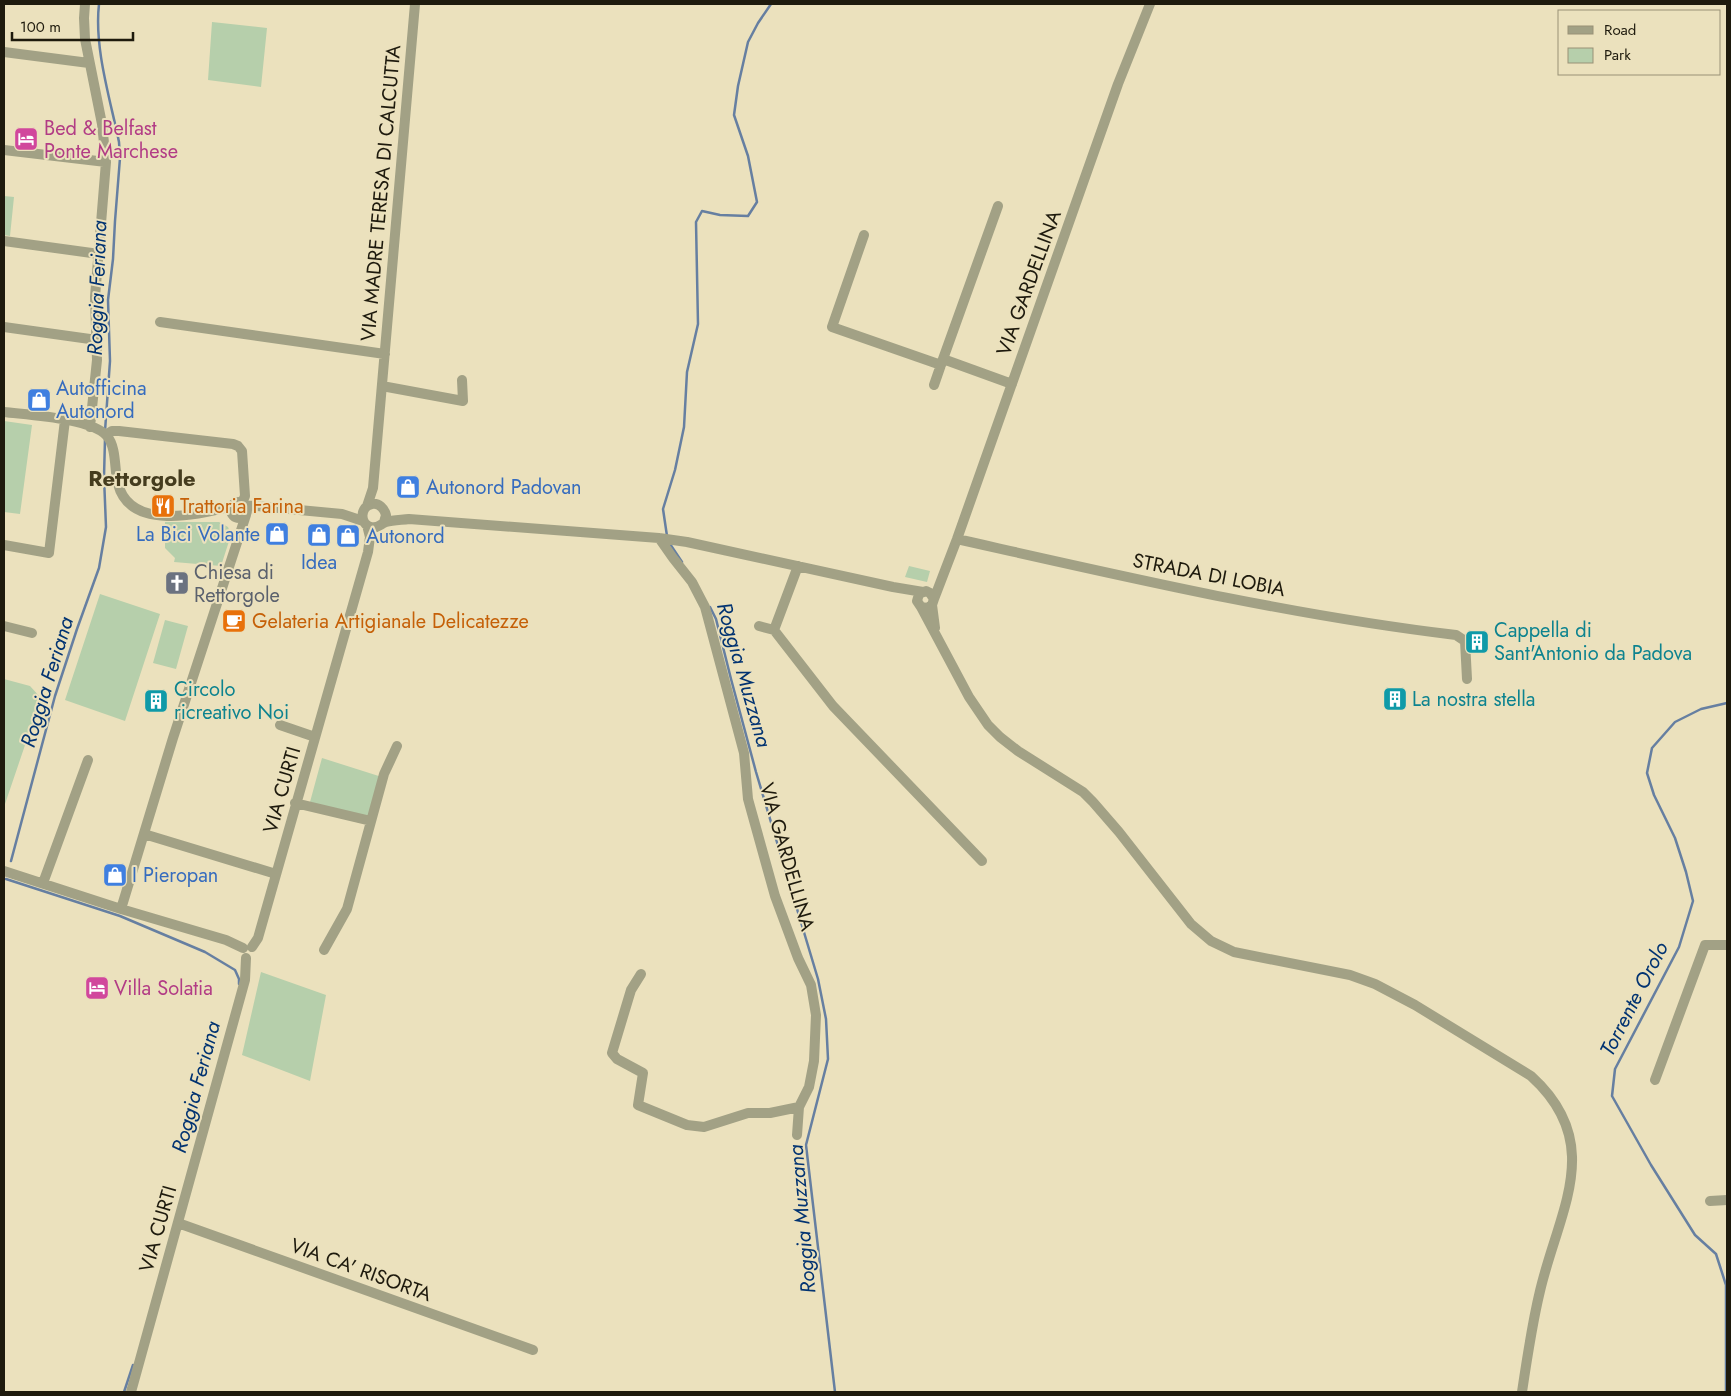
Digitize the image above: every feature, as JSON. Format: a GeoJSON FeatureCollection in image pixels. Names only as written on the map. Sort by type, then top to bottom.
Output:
{"type":"FeatureCollection","features":[{"type":"Feature","properties":{"kind":"street"},"geometry":{"type":"LineString","coordinates":[[85,4],[84,28],[88,63],[102,124],[106,162],[95,297],[98,360],[93,428]]}},
{"type":"Feature","properties":{"kind":"street","name":"VIA MADRE TERESA DI CALCUTTA"},"geometry":{"type":"LineString","coordinates":[[367,506],[373,488],[415,4]]}},
{"type":"Feature","properties":{"kind":"street","name":"VIA GARDELLINA"},"geometry":{"type":"LineString","coordinates":[[929,597],[944,575],[1118,84],[1150,4]]}},
{"type":"Feature","properties":{"kind":"street"},"geometry":{"type":"LineString","coordinates":[[4,52],[88,63]]}},
{"type":"Feature","properties":{"kind":"street"},"geometry":{"type":"LineString","coordinates":[[4,150],[106,162]]}},
{"type":"Feature","properties":{"kind":"street"},"geometry":{"type":"LineString","coordinates":[[934,385],[998,206]]}},
{"type":"Feature","properties":{"kind":"street"},"geometry":{"type":"LineString","coordinates":[[864,235],[832,327],[1012,384]]}},
{"type":"Feature","properties":{"kind":"street"},"geometry":{"type":"LineString","coordinates":[[4,241],[99,254]]}},
{"type":"Feature","properties":{"kind":"street"},"geometry":{"type":"LineString","coordinates":[[160,322],[385,354]]}},
{"type":"Feature","properties":{"kind":"street"},"geometry":{"type":"LineString","coordinates":[[4,327],[96,340]]}},
{"type":"Feature","properties":{"kind":"street"},"geometry":{"type":"LineString","coordinates":[[382,386],[463,401],[462,380]]}},
{"type":"Feature","properties":{"kind":"street"},"geometry":{"type":"LineString","coordinates":[[4,412],[65,420],[93,428],[106,435],[112,447],[123,498],[133,508],[147,514],[164,515],[268,508],[342,514],[376,527],[384,522],[410,520],[663,538],[893,587],[929,597]]}},
{"type":"Feature","properties":{"kind":"street"},"geometry":{"type":"LineString","coordinates":[[4,545],[49,553],[65,420]]}},
{"type":"Feature","properties":{"kind":"street"},"geometry":{"type":"LineString","coordinates":[[106,435],[112,430],[238,446],[242,452],[245,496],[240,511],[235,550],[173,738],[122,909]]}},
{"type":"Feature","properties":{"kind":"street","name":"VIA MADRE TERESA DI CALCUTTA"},"geometry":{"type":"LineString","coordinates":[[373,488],[382,507]]}},
{"type":"Feature","properties":{"kind":"street"},"geometry":{"type":"LineString","coordinates":[[342,514],[374,504],[410,520]]}},
{"type":"Feature","properties":{"kind":"street"},"geometry":{"type":"LineString","coordinates":[[365,523],[363,512],[367,506]]}},
{"type":"Feature","properties":{"kind":"street"},"geometry":{"type":"LineString","coordinates":[[382,507],[386,515],[384,522]]}},
{"type":"Feature","properties":{"kind":"street","name":"VIA CURTI"},"geometry":{"type":"LineString","coordinates":[[131,1392],[245,980],[247,951],[258,938],[368,552],[370,537],[365,523]]}},
{"type":"Feature","properties":{"kind":"street","name":"VIA GARDELLINA"},"geometry":{"type":"LineString","coordinates":[[663,538],[692,582],[704,607],[744,753],[748,799],[775,896],[798,958],[811,985],[816,1014],[814,1061],[809,1087],[800,1107],[797,1135]]}},
{"type":"Feature","properties":{"kind":"street","name":"STRADA DI LOBIA"},"geometry":{"type":"LineString","coordinates":[[957,539],[1224,598],[1456,635],[1465,641],[1467,679]]}},
{"type":"Feature","properties":{"kind":"street"},"geometry":{"type":"LineString","coordinates":[[774,630],[798,566]]}},
{"type":"Feature","properties":{"kind":"street"},"geometry":{"type":"LineString","coordinates":[[893,587],[920,606],[927,608],[929,597]]}},
{"type":"Feature","properties":{"kind":"street"},"geometry":{"type":"LineString","coordinates":[[929,597],[917,596],[917,601],[970,697],[988,725],[1018,751],[1083,792],[1100,808],[1192,924],[1211,941],[1234,952],[1350,975],[1375,984],[1415,1005],[1531,1076],[1547,1090],[1558,1106],[1570,1134],[1572,1169],[1565,1205],[1540,1291],[1522,1392]]}},
{"type":"Feature","properties":{"kind":"street"},"geometry":{"type":"LineString","coordinates":[[929,597],[937,639]]}},
{"type":"Feature","properties":{"kind":"street"},"geometry":{"type":"LineString","coordinates":[[4,626],[32,633]]}},
{"type":"Feature","properties":{"kind":"street"},"geometry":{"type":"LineString","coordinates":[[759,626],[774,630],[833,706],[982,861]]}},
{"type":"Feature","properties":{"kind":"street"},"geometry":{"type":"LineString","coordinates":[[280,726],[315,737]]}},
{"type":"Feature","properties":{"kind":"street"},"geometry":{"type":"LineString","coordinates":[[324,950],[347,909],[384,774],[396,746]]}},
{"type":"Feature","properties":{"kind":"street"},"geometry":{"type":"LineString","coordinates":[[43,883],[88,760]]}},
{"type":"Feature","properties":{"kind":"street"},"geometry":{"type":"LineString","coordinates":[[296,803],[371,821]]}},
{"type":"Feature","properties":{"kind":"street"},"geometry":{"type":"LineString","coordinates":[[144,834],[276,874]]}},
{"type":"Feature","properties":{"kind":"street"},"geometry":{"type":"LineString","coordinates":[[4,871],[226,940],[247,951]]}},
{"type":"Feature","properties":{"kind":"street"},"geometry":{"type":"LineString","coordinates":[[1655,1080],[1705,946],[1727,945]]}},
{"type":"Feature","properties":{"kind":"street"},"geometry":{"type":"LineString","coordinates":[[641,974],[631,990],[612,1053],[617,1059],[644,1073],[638,1105],[687,1125],[704,1127],[748,1113],[770,1113],[800,1107]]}},
{"type":"Feature","properties":{"kind":"street"},"geometry":{"type":"LineString","coordinates":[[1710,1200],[1727,1200]]}},
{"type":"Feature","properties":{"kind":"street","name":"VIA CA' RISORTA"},"geometry":{"type":"LineString","coordinates":[[178,1223],[532,1350]]}},
{"type":"Feature","properties":{"kind":"green space"},"geometry":{"type":"Polygon","coordinates":[[[212,22],[267,28],[261,87],[208,80],[212,22]]]}},
{"type":"Feature","properties":{"kind":"green space"},"geometry":{"type":"Polygon","coordinates":[[[4,196],[14,197],[10,236],[4,235],[4,196]]]}},
{"type":"Feature","properties":{"kind":"green space"},"geometry":{"type":"Polygon","coordinates":[[[4,421],[32,425],[20,514],[4,512],[4,421]]]}},
{"type":"Feature","properties":{"kind":"green space"},"geometry":{"type":"Polygon","coordinates":[[[165,522],[219,522],[228,527],[231,535],[221,566],[174,562],[175,558],[165,548],[165,522]]]}},
{"type":"Feature","properties":{"kind":"green space"},"geometry":{"type":"Polygon","coordinates":[[[909,566],[930,571],[927,582],[905,577],[909,566]]]}},
{"type":"Feature","properties":{"kind":"green space"},"geometry":{"type":"Polygon","coordinates":[[[100,594],[160,614],[125,721],[65,700],[100,594]]]}},
{"type":"Feature","properties":{"kind":"green space"},"geometry":{"type":"Polygon","coordinates":[[[165,620],[188,626],[176,669],[153,663],[165,620]]]}},
{"type":"Feature","properties":{"kind":"green space"},"geometry":{"type":"Polygon","coordinates":[[[4,679],[30,686],[41,698],[4,807],[4,679]]]}},
{"type":"Feature","properties":{"kind":"green space"},"geometry":{"type":"Polygon","coordinates":[[[322,758],[385,778],[370,819],[310,802],[322,758]]]}},
{"type":"Feature","properties":{"kind":"green space"},"geometry":{"type":"Polygon","coordinates":[[[261,972],[326,995],[310,1081],[242,1055],[261,972]]]}},
{"type":"Feature","properties":{"kind":"waterway","name":"Roggia Feriana"},"geometry":{"type":"LineString","coordinates":[[99,4],[98,21],[101,55],[119,142],[120,158],[113,259],[108,300],[110,361],[105,431]]}},
{"type":"Feature","properties":{"kind":"waterway","name":"Roggia Muzzana"},"geometry":{"type":"LineString","coordinates":[[667,536],[663,509],[675,470],[684,427],[687,372],[698,324],[696,222],[702,211],[720,215],[748,216],[757,202],[748,156],[734,115],[738,86],[748,42],[771,4]]}},
{"type":"Feature","properties":{"kind":"waterway","name":"Roggia Feriana"},"geometry":{"type":"LineString","coordinates":[[11,861],[55,696],[99,568],[106,527],[105,439]]}},
{"type":"Feature","properties":{"kind":"waterway","name":"Roggia Muzzana"},"geometry":{"type":"LineString","coordinates":[[670,544],[682,562]]}},
{"type":"Feature","properties":{"kind":"waterway","name":"Roggia Muzzana"},"geometry":{"type":"LineString","coordinates":[[710,607],[716,619],[756,772],[818,979],[826,1019],[828,1059],[806,1145],[835,1392]]}},
{"type":"Feature","properties":{"kind":"waterway","name":"Torrente Orolo"},"geometry":{"type":"LineString","coordinates":[[1726,1392],[1726,1285],[1716,1254],[1695,1235],[1651,1165],[1612,1096],[1615,1069],[1679,947],[1693,901],[1675,838],[1654,795],[1647,773],[1652,748],[1675,722],[1701,709],[1727,703]]}},
{"type":"Feature","properties":{"kind":"waterway","name":"Roggia Feriana"},"geometry":{"type":"LineString","coordinates":[[6,879],[120,916],[205,952],[235,970],[239,984]]}},
{"type":"Feature","properties":{"kind":"waterway","name":"Roggia Feriana"},"geometry":{"type":"LineString","coordinates":[[124,1392],[133,1365]]}},
{"type":"Feature","properties":{"kind":"place","name":"Bed & Belfast Ponte Marchese"},"geometry":{"type":"Point","coordinates":[26,139]}},
{"type":"Feature","properties":{"kind":"place","name":"Autofficina Autonord"},"geometry":{"type":"Point","coordinates":[39,400]}},
{"type":"Feature","properties":{"kind":"place","name":"Autonord Padovan"},"geometry":{"type":"Point","coordinates":[408,487]}},
{"type":"Feature","properties":{"kind":"place","name":"Trattoria Farina"},"geometry":{"type":"Point","coordinates":[163,506]}},
{"type":"Feature","properties":{"kind":"place","name":"La Bici Volante"},"geometry":{"type":"Point","coordinates":[277,534]}},
{"type":"Feature","properties":{"kind":"place","name":"Idea"},"geometry":{"type":"Point","coordinates":[319,535]}},
{"type":"Feature","properties":{"kind":"place","name":"Autonord"},"geometry":{"type":"Point","coordinates":[348,536]}},
{"type":"Feature","properties":{"kind":"place","name":"Chiesa di Rettorgole"},"geometry":{"type":"Point","coordinates":[177,583]}},
{"type":"Feature","properties":{"kind":"place","name":"Gelateria Artigianale Delicatezze"},"geometry":{"type":"Point","coordinates":[234,621]}},
{"type":"Feature","properties":{"kind":"place","name":"Cappella di Sant'Antonio da Padova"},"geometry":{"type":"Point","coordinates":[1477,642]}},
{"type":"Feature","properties":{"kind":"place","name":"La nostra stella"},"geometry":{"type":"Point","coordinates":[1395,699]}},
{"type":"Feature","properties":{"kind":"place","name":"Circolo ricreativo Noi"},"geometry":{"type":"Point","coordinates":[156,701]}},
{"type":"Feature","properties":{"kind":"place","name":"I Pieropan"},"geometry":{"type":"Point","coordinates":[115,875]}},
{"type":"Feature","properties":{"kind":"place","name":"Villa Solatia"},"geometry":{"type":"Point","coordinates":[97,988]}},
{"type":"Feature","properties":{"kind":"district","name":"Rettorgole"},"geometry":{"type":"Point","coordinates":[142,478]}}]}
